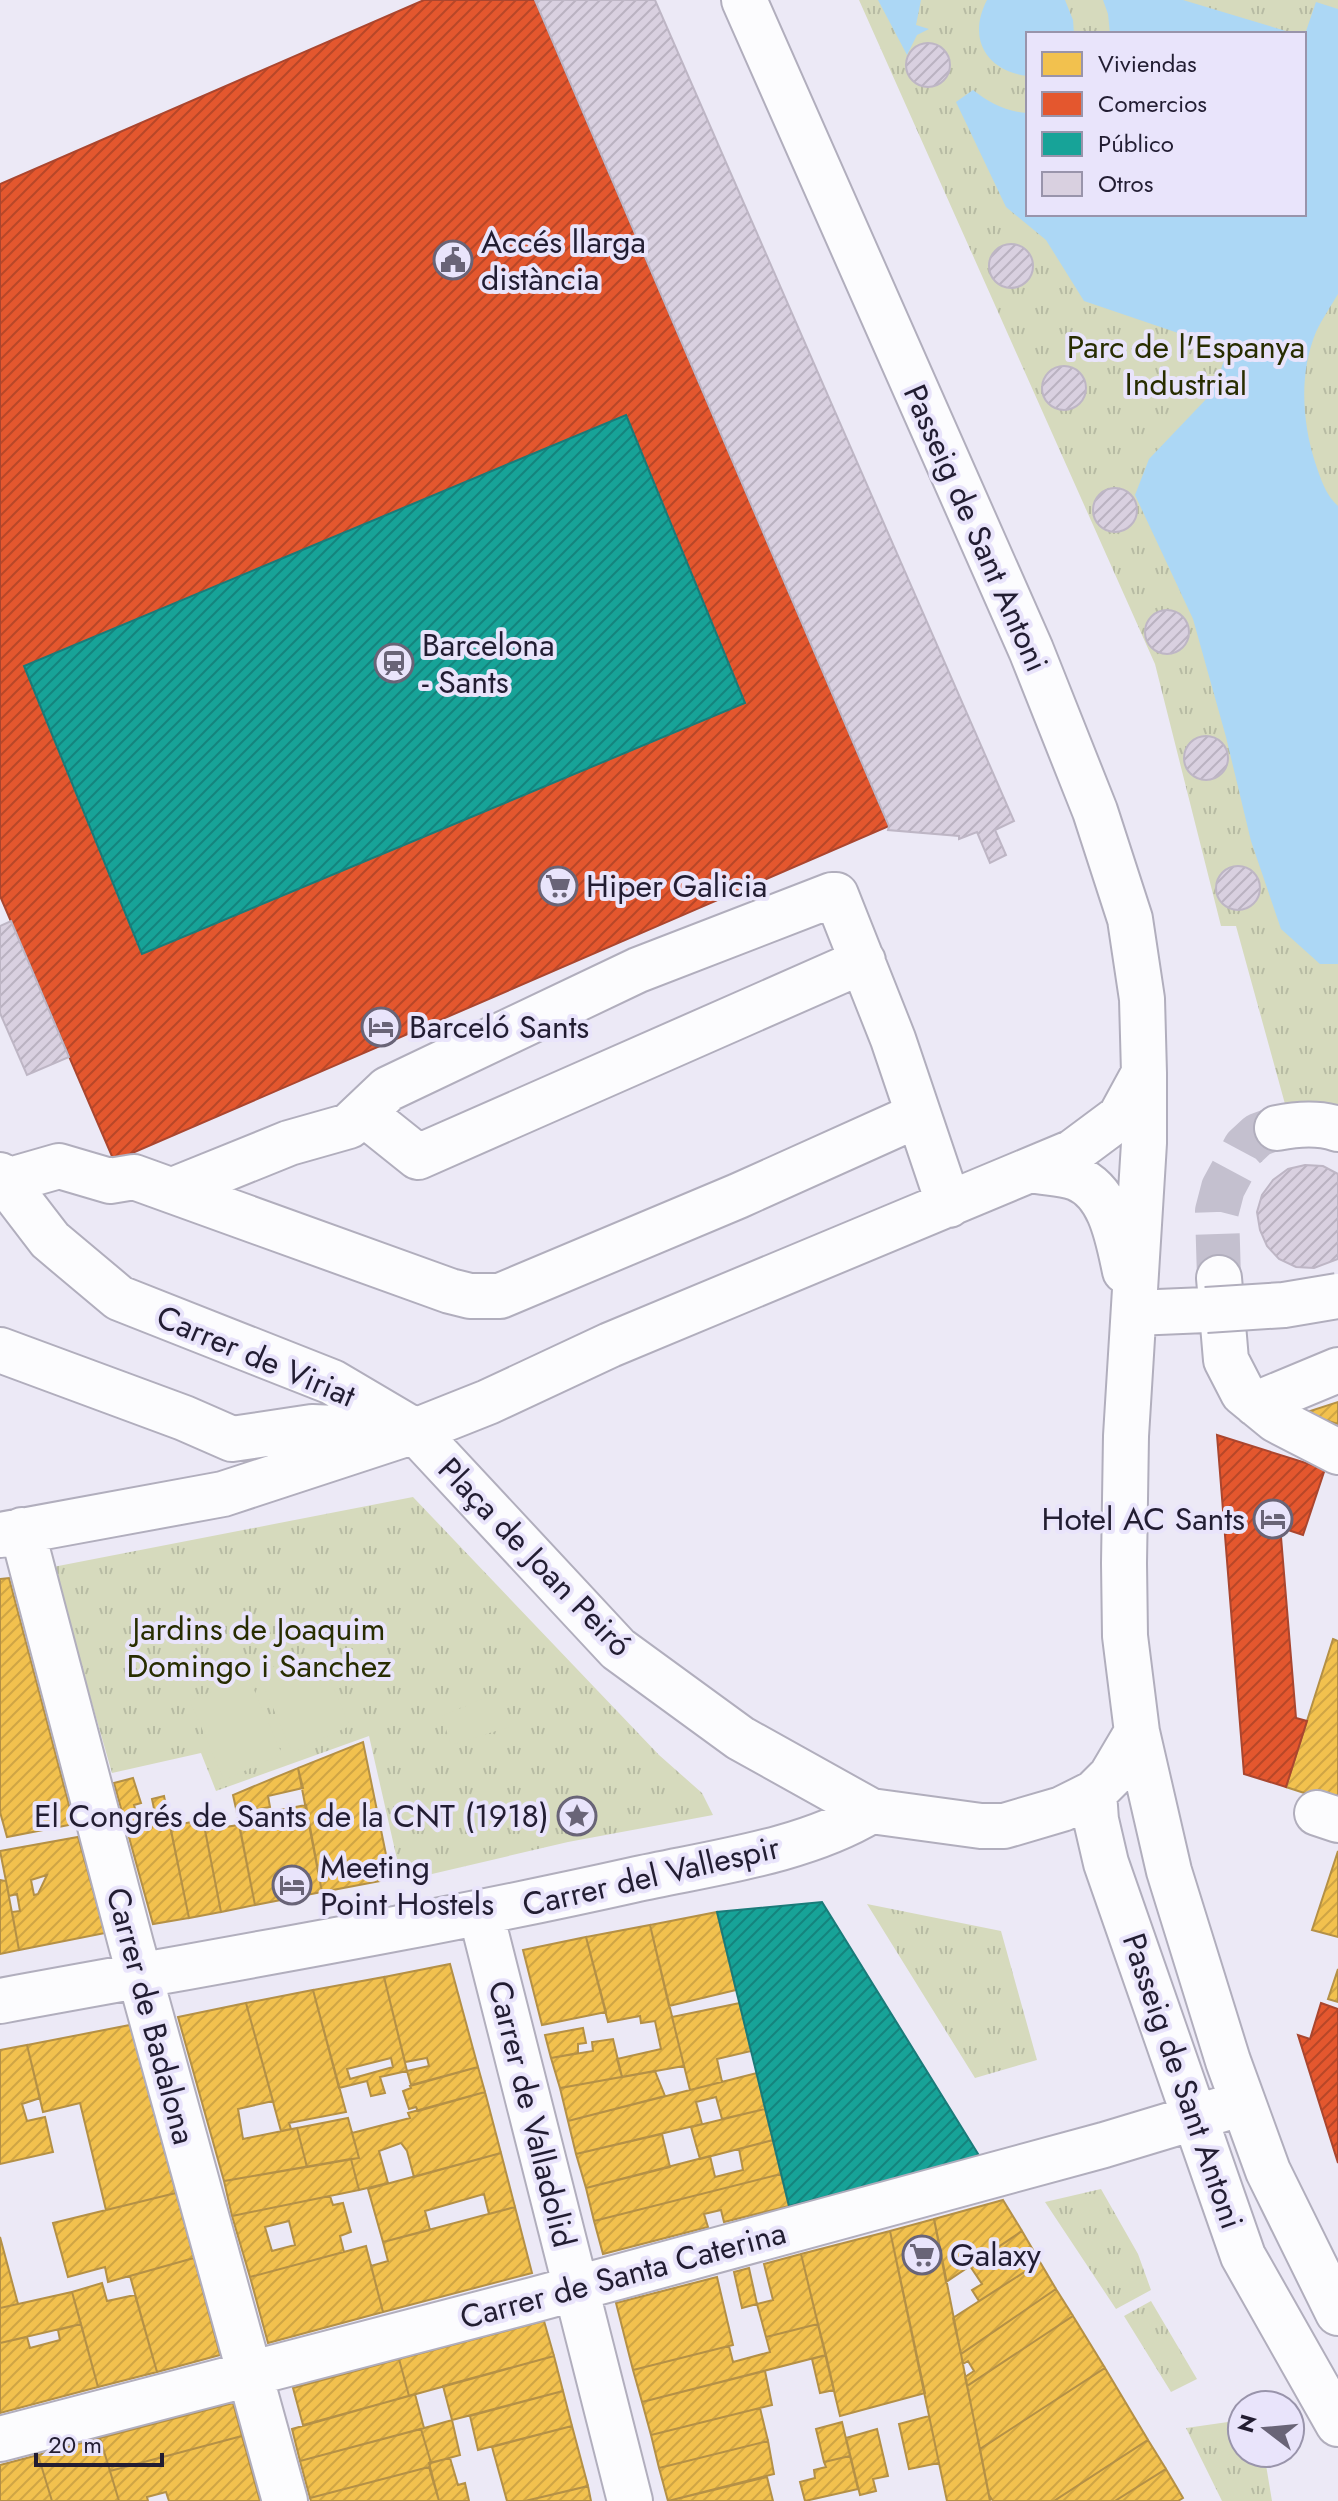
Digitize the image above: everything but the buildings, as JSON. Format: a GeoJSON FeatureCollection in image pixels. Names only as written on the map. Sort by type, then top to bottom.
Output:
{"type":"FeatureCollection","features":[{"type":"Feature","properties":{"kind":"street","name":"Passeig de Sant Antoni"},"geometry":{"type":"LineString","coordinates":[[744,0],[1031,650],[1095,811],[1130,919],[1142,999],[1144,1073],[1126,1436],[1124,1563],[1125,1636],[1137,1732],[1169,1871],[1243,2103],[1268,2171],[1338,2313]]}},
{"type":"Feature","properties":{"kind":"street"},"geometry":{"type":"LineString","coordinates":[[173,1190],[289,1143],[349,1126],[388,1089],[638,970],[822,897],[836,895],[893,1039],[949,1205]]}},
{"type":"Feature","properties":{"kind":"street"},"geometry":{"type":"LineString","coordinates":[[363,1113],[418,1157],[863,961]]}},
{"type":"Feature","properties":{"kind":"street"},"geometry":{"type":"LineString","coordinates":[[11,1532],[223,1494],[415,1431],[488,1402],[610,1345],[1073,1152],[1120,1117],[1144,1073]]}},
{"type":"Feature","properties":{"kind":"street"},"geometry":{"type":"LineString","coordinates":[[2,1178],[59,1166],[110,1181],[134,1177],[450,1291],[470,1296],[500,1296],[724,1202],[918,1115]]}},
{"type":"Feature","properties":{"kind":"street"},"geometry":{"type":"LineString","coordinates":[[1277,1128],[1297,1124],[1327,1125],[1338,1129]]}},
{"type":"Feature","properties":{"kind":"street"},"geometry":{"type":"LineString","coordinates":[[1073,1152],[1142,1161]]}},
{"type":"Feature","properties":{"kind":"street","name":"Passeig de Sant Antoni"},"geometry":{"type":"LineString","coordinates":[[1032,1170],[1077,1178],[1101,1198],[1116,1231],[1134,1313]]}},
{"type":"Feature","properties":{"kind":"street","name":"Carrer de Viriat"},"geometry":{"type":"LineString","coordinates":[[2,1178],[50,1240],[103,1288],[119,1298],[332,1382],[415,1431]]}},
{"type":"Feature","properties":{"kind":"street"},"geometry":{"type":"LineString","coordinates":[[1134,1313],[1284,1305],[1338,1296]]}},
{"type":"Feature","properties":{"kind":"street"},"geometry":{"type":"LineString","coordinates":[[1216,1307],[1226,1360],[1243,1393],[1276,1420],[1338,1452]]}},
{"type":"Feature","properties":{"kind":"street","name":"Carrer de Viriat"},"geometry":{"type":"LineString","coordinates":[[0,1350],[184,1418],[232,1439],[312,1427],[415,1431]]}},
{"type":"Feature","properties":{"kind":"street"},"geometry":{"type":"LineString","coordinates":[[1256,1404],[1338,1370]]}},
{"type":"Feature","properties":{"kind":"street","name":"Plaça de Joan Peiró"},"geometry":{"type":"LineString","coordinates":[[415,1431],[618,1649],[740,1738],[871,1811],[981,1826],[1004,1826],[1062,1809],[1094,1793]]}},
{"type":"Feature","properties":{"kind":"street","name":"Carrer de Badalona"},"geometry":{"type":"LineString","coordinates":[[11,1532],[140,1976],[285,2501]]}},
{"type":"Feature","properties":{"kind":"street"},"geometry":{"type":"LineString","coordinates":[[1094,1793],[1111,1776],[1137,1732]]}},
{"type":"Feature","properties":{"kind":"street","name":"Passeig de Sant Antoni"},"geometry":{"type":"LineString","coordinates":[[1094,1793],[1096,1820],[1106,1863],[1243,2256],[1338,2424]]}},
{"type":"Feature","properties":{"kind":"street","name":"Carrer del Vallespir"},"geometry":{"type":"LineString","coordinates":[[0,2001],[481,1914],[786,1847],[853,1823],[871,1811]]}},
{"type":"Feature","properties":{"kind":"street","name":"Carrer de Valladolid"},"geometry":{"type":"LineString","coordinates":[[481,1914],[630,2501]]}},
{"type":"Feature","properties":{"kind":"street","name":"Carrer de Santa Caterina"},"geometry":{"type":"LineString","coordinates":[[0,2439],[577,2288],[1104,2145],[1243,2103]]}},
{"type":"Feature","properties":{"kind":"green space","name":"Parc de l'Espanya Industrial"},"geometry":{"type":"Polygon","coordinates":[[[859,0],[1338,0],[1338,1110],[1285,1104],[1236,926],[1221,926],[1155,664],[859,0]]]}},
{"type":"Feature","properties":{"kind":"green space","name":"Jardins de Joaquim Domingo i Sanchez"},"geometry":{"type":"Polygon","coordinates":[[[413,1497],[659,1755],[702,1793],[713,1815],[568,1842],[402,1881],[369,1736],[216,1791],[201,1753],[112,1773],[53,1567],[413,1497]]]}},
{"type":"Feature","properties":{"kind":"green space"},"geometry":{"type":"Polygon","coordinates":[[[316,1648],[350,1726],[292,1752],[258,1673],[316,1648]]]}},
{"type":"Feature","properties":{"kind":"green space"},"geometry":{"type":"Polygon","coordinates":[[[248,1676],[282,1754],[224,1780],[190,1701],[248,1676]]]}},
{"type":"Feature","properties":{"kind":"green space"},"geometry":{"type":"Polygon","coordinates":[[[501,1691],[509,1727],[451,1745],[442,1716],[501,1691]]]}},
{"type":"Feature","properties":{"kind":"green space"},"geometry":{"type":"Polygon","coordinates":[[[867,1904],[1001,1931],[1037,2060],[975,2078],[867,1904]]]}},
{"type":"Feature","properties":{"kind":"green space"},"geometry":{"type":"Polygon","coordinates":[[[1101,2189],[1138,2254],[1151,2290],[1116,2309],[1045,2202],[1101,2189]]]}},
{"type":"Feature","properties":{"kind":"green space"},"geometry":{"type":"Polygon","coordinates":[[[1151,2301],[1197,2379],[1171,2392],[1124,2316],[1151,2301]]]}},
{"type":"Feature","properties":{"kind":"green space"},"geometry":{"type":"Polygon","coordinates":[[[1226,2422],[1226,2469],[1267,2469],[1272,2501],[1222,2501],[1186,2428],[1226,2422]]]}},
{"type":"Feature","properties":{"kind":"water"},"geometry":{"type":"Polygon","coordinates":[[[878,0],[921,0],[916,25],[929,29],[917,35],[907,55],[878,0]]]}},
{"type":"Feature","properties":{"kind":"water"},"geometry":{"type":"Polygon","coordinates":[[[987,0],[1065,0],[1074,32],[1026,32],[1026,76],[1013,73],[991,60],[980,39],[981,14],[987,0]]]}},
{"type":"Feature","properties":{"kind":"water"},"geometry":{"type":"Polygon","coordinates":[[[1103,0],[1183,0],[1289,32],[1110,32],[1103,0]]]}},
{"type":"Feature","properties":{"kind":"water"},"geometry":{"type":"Polygon","coordinates":[[[1316,2],[1338,9],[1338,294],[1318,327],[1311,348],[1304,397],[1307,430],[1315,462],[1327,492],[1338,506],[1338,964],[1320,964],[1281,929],[1251,841],[1193,619],[1135,495],[1149,459],[1212,393],[1228,350],[1084,301],[1046,240],[1006,207],[956,102],[973,90],[999,106],[1026,113],[1026,216],[1306,216],[1306,32],[1316,2]]]}},
{"type":"Feature","properties":{"kind":"tunnel"},"geometry":{"type":"LineString","coordinates":[[1219,1278],[1217,1211],[1223,1188],[1245,1147],[1258,1135],[1277,1128]]}},
{"type":"Feature","properties":{"kind":"place","name":"Accés llarga distància"},"geometry":{"type":"Point","coordinates":[453,260]}},
{"type":"Feature","properties":{"kind":"place","name":"Barcelona - Sants"},"geometry":{"type":"Point","coordinates":[394,663]}},
{"type":"Feature","properties":{"kind":"place","name":"Hiper Galicia"},"geometry":{"type":"Point","coordinates":[558,886]}},
{"type":"Feature","properties":{"kind":"place","name":"Barceló Sants"},"geometry":{"type":"Point","coordinates":[381,1027]}},
{"type":"Feature","properties":{"kind":"place","name":"Hotel AC Sants"},"geometry":{"type":"Point","coordinates":[1273,1519]}},
{"type":"Feature","properties":{"kind":"place","name":"El Congrés de Sants de la CNT (1918)"},"geometry":{"type":"Point","coordinates":[577,1816]}},
{"type":"Feature","properties":{"kind":"place","name":"Meeting Point Hostels"},"geometry":{"type":"Point","coordinates":[292,1885]}},
{"type":"Feature","properties":{"kind":"place","name":"Galaxy"},"geometry":{"type":"Point","coordinates":[922,2255]}}]}
